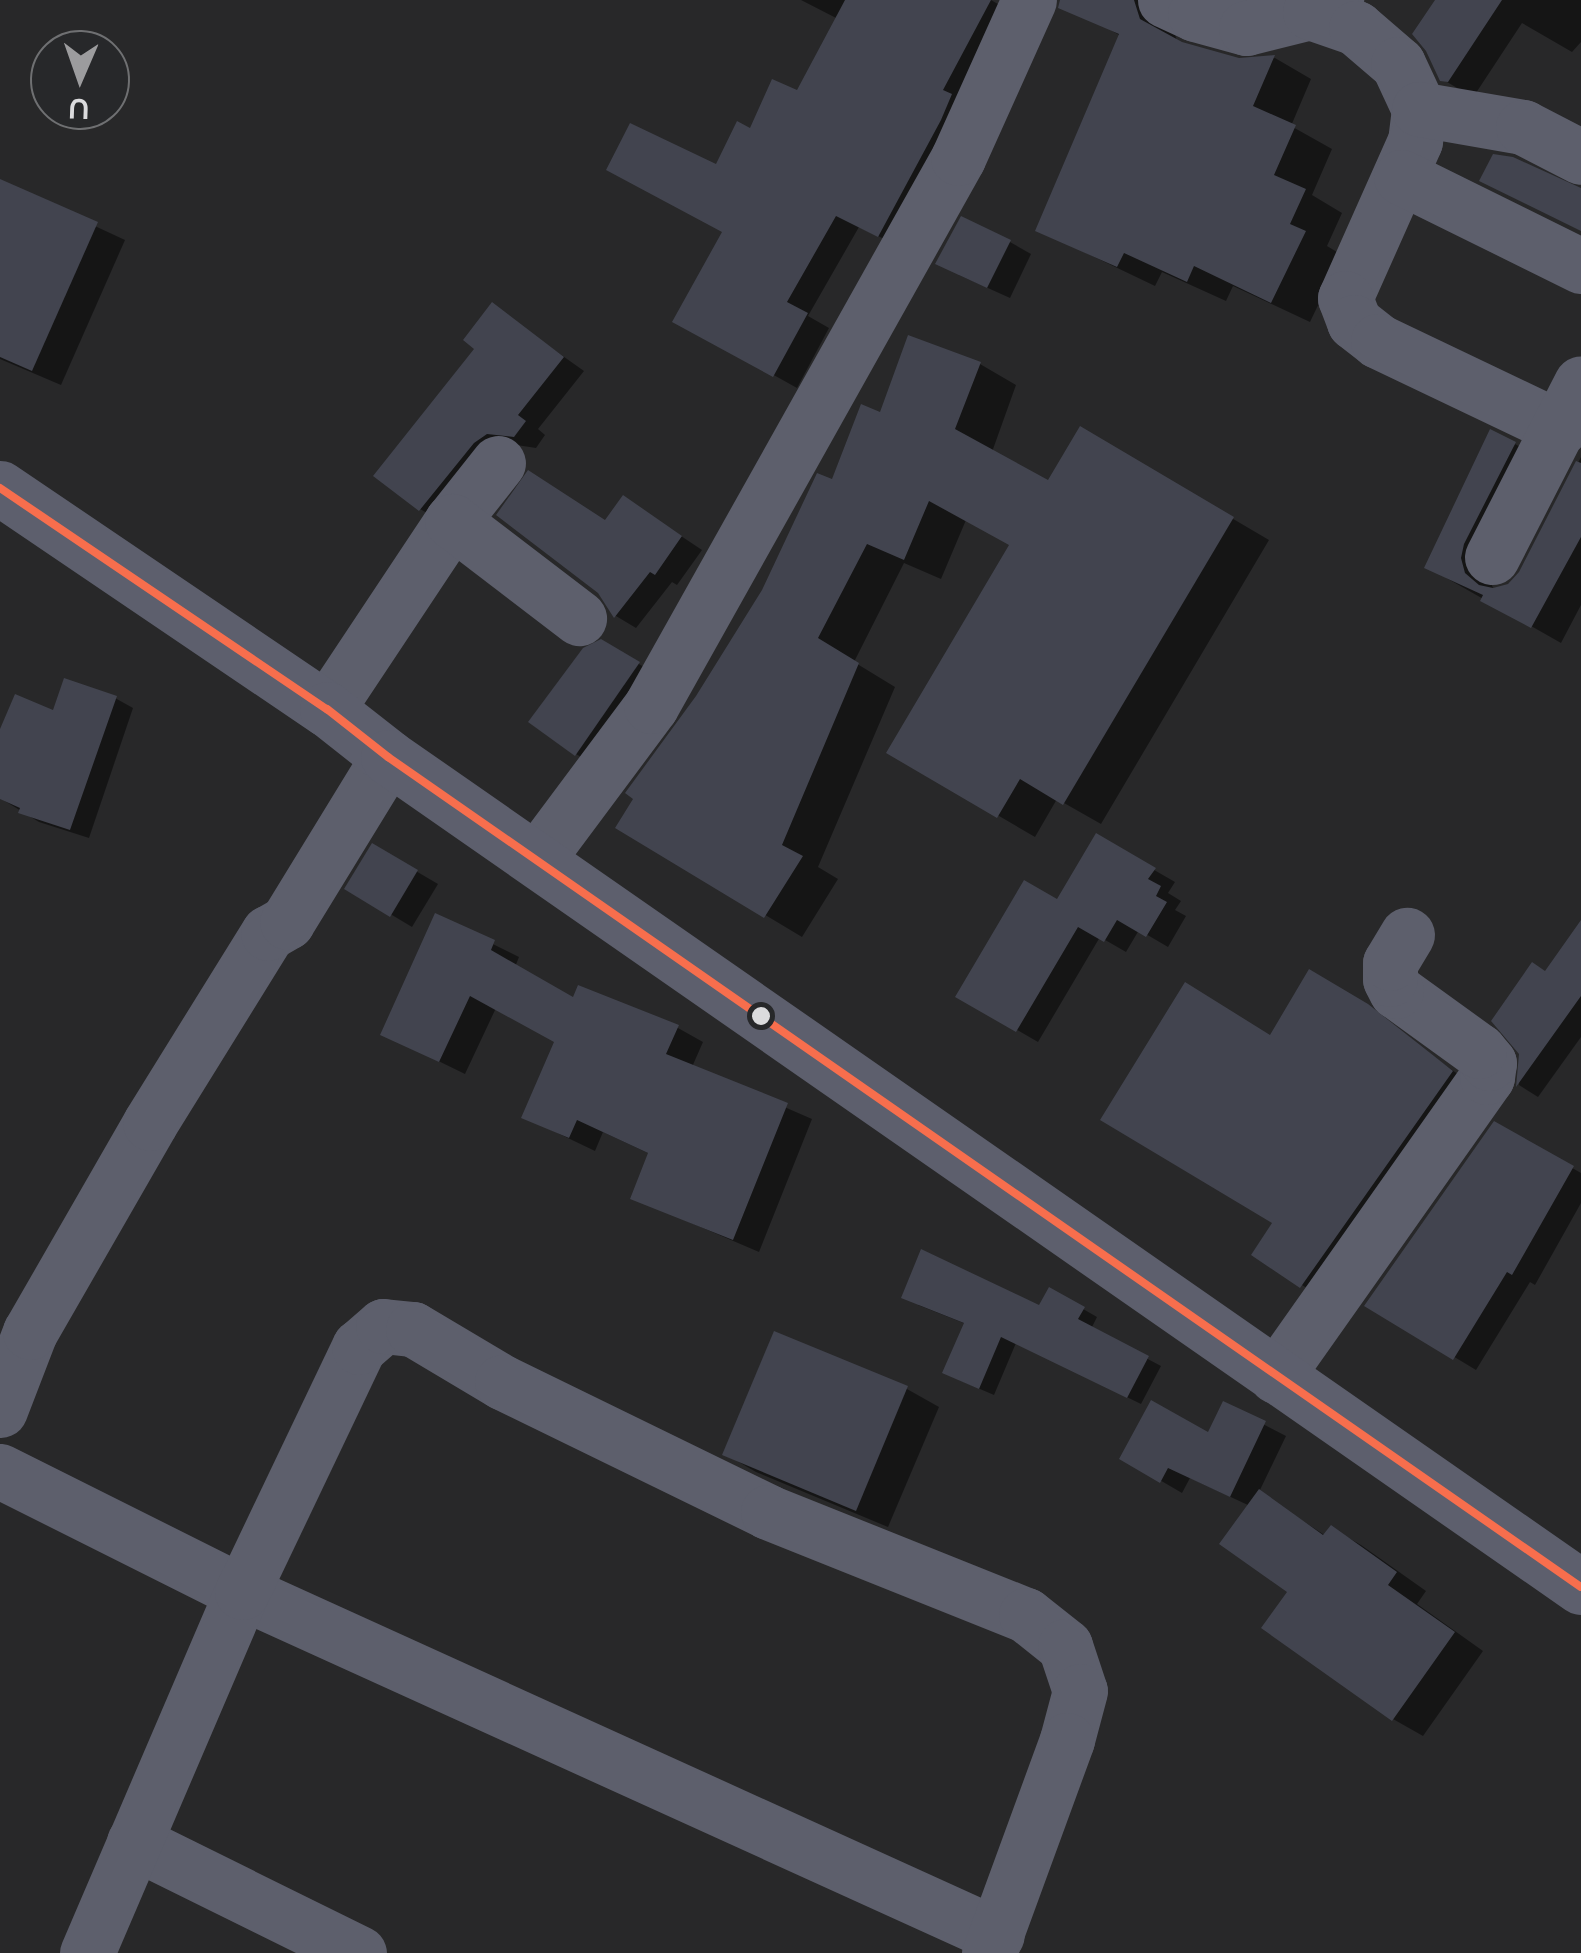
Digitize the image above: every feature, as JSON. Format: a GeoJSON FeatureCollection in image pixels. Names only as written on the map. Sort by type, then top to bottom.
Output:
{"type":"FeatureCollection","features":[{"type":"Feature","properties":{"kind":"main road"},"geometry":{"type":"LineString","coordinates":[[0,488],[1581,1588]]}},
{"type":"Feature","properties":{"kind":"street"},"geometry":{"type":"LineString","coordinates":[[537,860],[651,706],[670,674],[958,158],[1029,0]]}},
{"type":"Feature","properties":{"kind":"street"},"geometry":{"type":"LineString","coordinates":[[1165,0],[1195,14],[1246,28],[1323,6],[1398,64],[1419,109],[1415,141],[1345,298],[1354,322],[1378,341],[1570,405],[1492,557]]}},
{"type":"Feature","properties":{"kind":"street"},"geometry":{"type":"LineString","coordinates":[[1419,109],[1523,127],[1581,156]]}},
{"type":"Feature","properties":{"kind":"street"},"geometry":{"type":"LineString","coordinates":[[1401,176],[1581,266]]}},
{"type":"Feature","properties":{"kind":"street"},"geometry":{"type":"LineString","coordinates":[[0,1410],[30,1332],[150,1123],[268,933],[287,922],[359,735],[452,521],[498,464]]}},
{"type":"Feature","properties":{"kind":"street"},"geometry":{"type":"LineString","coordinates":[[452,521],[579,618]]}},
{"type":"Feature","properties":{"kind":"street"},"geometry":{"type":"LineString","coordinates":[[1276,1376],[1487,1077],[1490,1063],[1479,1052],[1396,990],[1390,979],[1390,963],[1407,935]]}},
{"type":"Feature","properties":{"kind":"street"},"geometry":{"type":"LineString","coordinates":[[0,1471],[242,1592],[993,1944],[1080,1691],[1066,1646],[1026,1616],[768,1512],[502,1382],[414,1329],[383,1326],[359,1347],[242,1592],[86,1953]]}},
{"type":"Feature","properties":{"kind":"street"},"geometry":{"type":"LineString","coordinates":[[134,1842],[359,1953]]}},
{"type":"Feature","properties":{"kind":"building"},"geometry":{"type":"Polygon","coordinates":[[[845,0],[991,0],[943,90],[952,94],[941,120],[878,237],[836,216],[787,302],[808,313],[773,377],[672,322],[722,232],[606,170],[630,123],[716,164],[737,121],[750,128],[772,79],[797,90],[845,0]]]}},
{"type":"Feature","properties":{"kind":"building"},"geometry":{"type":"Polygon","coordinates":[[[1060,0],[1134,0],[1140,19],[1182,42],[1239,58],[1275,55],[1253,106],[1296,125],[1274,175],[1306,189],[1290,224],[1306,231],[1271,303],[1194,266],[1187,282],[1124,253],[1117,267],[1035,231],[1119,34],[1058,8],[1060,0]]]}},
{"type":"Feature","properties":{"kind":"building"},"geometry":{"type":"Polygon","coordinates":[[[1435,0],[1502,0],[1448,82],[1440,81],[1426,51],[1412,34],[1435,0]]]}},
{"type":"Feature","properties":{"kind":"building"},"geometry":{"type":"Polygon","coordinates":[[[1493,154],[1513,157],[1581,188],[1581,231],[1479,181],[1493,154]]]}},
{"type":"Feature","properties":{"kind":"building"},"geometry":{"type":"Polygon","coordinates":[[[0,179],[98,222],[32,371],[0,357],[0,179]]]}},
{"type":"Feature","properties":{"kind":"building"},"geometry":{"type":"Polygon","coordinates":[[[961,216],[1011,240],[987,288],[935,264],[961,216]]]}},
{"type":"Feature","properties":{"kind":"building"},"geometry":{"type":"Polygon","coordinates":[[[492,302],[564,357],[518,415],[526,421],[514,437],[487,434],[474,443],[419,511],[373,476],[474,349],[463,340],[492,302]]]}},
{"type":"Feature","properties":{"kind":"building"},"geometry":{"type":"Polygon","coordinates":[[[908,335],[981,362],[955,429],[1048,480],[1080,426],[1234,517],[1063,805],[1020,779],[997,818],[886,753],[1009,545],[929,501],[904,560],[867,544],[818,638],[859,663],[782,845],[803,856],[764,918],[615,828],[633,799],[625,793],[696,696],[762,590],[817,473],[832,479],[861,404],[880,412],[908,335]]]}},
{"type":"Feature","properties":{"kind":"building"},"geometry":{"type":"Polygon","coordinates":[[[1490,429],[1516,442],[1464,544],[1461,558],[1465,573],[1479,585],[1493,588],[1508,584],[1519,572],[1576,461],[1581,463],[1581,537],[1531,628],[1480,601],[1483,595],[1424,568],[1490,429]]]}},
{"type":"Feature","properties":{"kind":"building"},"geometry":{"type":"Polygon","coordinates":[[[528,470],[605,520],[623,495],[682,536],[655,575],[650,572],[614,618],[598,593],[496,515],[528,470]]]}},
{"type":"Feature","properties":{"kind":"building"},"geometry":{"type":"Polygon","coordinates":[[[601,639],[640,662],[575,756],[528,722],[583,648],[601,639]]]}},
{"type":"Feature","properties":{"kind":"building"},"geometry":{"type":"Polygon","coordinates":[[[64,678],[117,696],[70,830],[18,813],[20,808],[0,799],[0,729],[15,694],[53,710],[64,678]]]}},
{"type":"Feature","properties":{"kind":"building"},"geometry":{"type":"Polygon","coordinates":[[[1096,833],[1156,868],[1148,879],[1161,886],[1156,896],[1167,902],[1146,937],[1117,920],[1104,942],[1078,927],[1016,1032],[955,997],[1024,880],[1057,899],[1096,833]]]}},
{"type":"Feature","properties":{"kind":"building"},"geometry":{"type":"Polygon","coordinates":[[[372,843],[418,870],[390,917],[344,889],[372,843]]]}},
{"type":"Feature","properties":{"kind":"building"},"geometry":{"type":"Polygon","coordinates":[[[435,913],[495,940],[491,950],[573,997],[578,985],[679,1025],[666,1054],[788,1103],[733,1240],[630,1199],[648,1153],[577,1120],[569,1138],[521,1118],[554,1042],[470,996],[439,1062],[380,1035],[435,913]]]}},
{"type":"Feature","properties":{"kind":"building"},"geometry":{"type":"Polygon","coordinates":[[[1581,920],[1581,996],[1516,1087],[1519,1054],[1491,1021],[1532,962],[1545,971],[1581,920]]]}},
{"type":"Feature","properties":{"kind":"building"},"geometry":{"type":"Polygon","coordinates":[[[1309,969],[1368,1004],[1453,1071],[1300,1288],[1251,1255],[1272,1223],[1100,1120],[1185,982],[1270,1035],[1309,969]]]}},
{"type":"Feature","properties":{"kind":"building"},"geometry":{"type":"Polygon","coordinates":[[[1494,1121],[1574,1166],[1512,1275],[1507,1272],[1453,1360],[1364,1306],[1494,1121]]]}},
{"type":"Feature","properties":{"kind":"building"},"geometry":{"type":"Polygon","coordinates":[[[921,1249],[1039,1305],[1049,1287],[1085,1307],[1078,1319],[1149,1356],[1127,1398],[1001,1337],[979,1389],[942,1373],[964,1323],[901,1298],[921,1249]]]}},
{"type":"Feature","properties":{"kind":"building"},"geometry":{"type":"Polygon","coordinates":[[[774,1331],[908,1386],[856,1511],[722,1455],[774,1331]]]}},
{"type":"Feature","properties":{"kind":"building"},"geometry":{"type":"Polygon","coordinates":[[[1151,1400],[1208,1432],[1223,1401],[1266,1421],[1230,1497],[1168,1468],[1160,1483],[1119,1459],[1151,1400]]]}},
{"type":"Feature","properties":{"kind":"building"},"geometry":{"type":"Polygon","coordinates":[[[1259,1489],[1323,1535],[1331,1525],[1397,1572],[1388,1585],[1455,1632],[1392,1721],[1261,1628],[1287,1592],[1219,1544],[1259,1489]]]}},
{"type":"Feature","properties":{"kind":"transit line"},"geometry":{"type":"LineString","coordinates":[[0,488],[327,709],[388,757],[1581,1587]]}}]}
